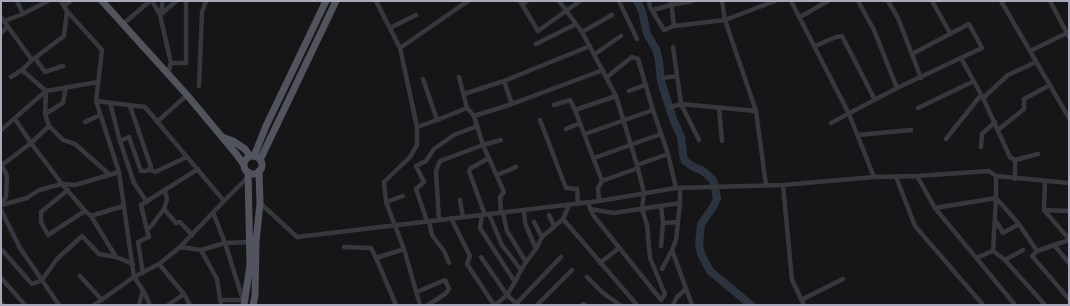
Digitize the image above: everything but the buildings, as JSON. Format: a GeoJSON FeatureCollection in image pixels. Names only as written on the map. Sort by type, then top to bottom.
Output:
{"type":"FeatureCollection","features":[{"type":"Feature","properties":{"kind":"main road"},"geometry":{"type":"LineString","coordinates":[[102,1],[187,95],[222,137],[247,172],[251,174],[259,171]]}},
{"type":"Feature","properties":{"kind":"main road"},"geometry":{"type":"LineString","coordinates":[[253,305],[253,242],[247,172],[244,161],[252,156],[326,1]]}},
{"type":"Feature","properties":{"kind":"main road"},"geometry":{"type":"LineString","coordinates":[[244,302],[260,203],[260,160],[336,1]]}},
{"type":"Feature","properties":{"kind":"main road"},"geometry":{"type":"LineString","coordinates":[[222,137],[233,141],[252,156],[260,160]]}},
{"type":"Feature","properties":{"kind":"street"},"geometry":{"type":"LineString","coordinates":[[17,1],[23,14]]}},
{"type":"Feature","properties":{"kind":"street"},"geometry":{"type":"LineString","coordinates":[[48,1],[23,14],[3,19],[7,27],[45,72],[63,66]]}},
{"type":"Feature","properties":{"kind":"street"},"geometry":{"type":"LineString","coordinates":[[61,1],[67,11],[102,50],[96,101],[119,172],[134,277],[143,290],[150,305]]}},
{"type":"Feature","properties":{"kind":"street"},"geometry":{"type":"LineString","coordinates":[[64,6],[71,1]]}},
{"type":"Feature","properties":{"kind":"street"},"geometry":{"type":"LineString","coordinates":[[123,24],[151,1],[160,15],[171,63],[168,73]]}},
{"type":"Feature","properties":{"kind":"street"},"geometry":{"type":"LineString","coordinates":[[160,15],[163,1]]}},
{"type":"Feature","properties":{"kind":"street"},"geometry":{"type":"LineString","coordinates":[[160,15],[176,1]]}},
{"type":"Feature","properties":{"kind":"street"},"geometry":{"type":"LineString","coordinates":[[171,63],[186,63],[186,1]]}},
{"type":"Feature","properties":{"kind":"street"},"geometry":{"type":"LineString","coordinates":[[199,86],[202,12],[206,1]]}},
{"type":"Feature","properties":{"kind":"street"},"geometry":{"type":"LineString","coordinates":[[376,1],[400,48],[417,127],[417,144],[410,157],[384,182],[386,202],[404,249],[420,305]]}},
{"type":"Feature","properties":{"kind":"street"},"geometry":{"type":"LineString","coordinates":[[400,48],[468,1]]}},
{"type":"Feature","properties":{"kind":"street"},"geometry":{"type":"LineString","coordinates":[[527,1],[522,3],[538,31],[580,1]]}},
{"type":"Feature","properties":{"kind":"street"},"geometry":{"type":"LineString","coordinates":[[559,1],[582,32],[616,96],[644,193],[642,209],[647,226],[650,258],[665,294],[661,300],[593,215],[588,203]]}},
{"type":"Feature","properties":{"kind":"street"},"geometry":{"type":"LineString","coordinates":[[619,1],[637,40]]}},
{"type":"Feature","properties":{"kind":"street"},"geometry":{"type":"LineString","coordinates":[[649,1],[664,30],[674,26],[725,20],[776,1]]}},
{"type":"Feature","properties":{"kind":"street"},"geometry":{"type":"LineString","coordinates":[[653,10],[671,3],[692,1]]}},
{"type":"Feature","properties":{"kind":"street"},"geometry":{"type":"LineString","coordinates":[[722,1],[725,20],[756,112],[766,185]]}},
{"type":"Feature","properties":{"kind":"street"},"geometry":{"type":"LineString","coordinates":[[791,1],[849,114],[874,177]]}},
{"type":"Feature","properties":{"kind":"street"},"geometry":{"type":"LineString","coordinates":[[800,17],[826,1]]}},
{"type":"Feature","properties":{"kind":"street"},"geometry":{"type":"LineString","coordinates":[[858,1],[874,30],[897,88]]}},
{"type":"Feature","properties":{"kind":"street"},"geometry":{"type":"LineString","coordinates":[[888,1],[898,18],[921,78]]}},
{"type":"Feature","properties":{"kind":"street"},"geometry":{"type":"LineString","coordinates":[[932,1],[950,33]]}},
{"type":"Feature","properties":{"kind":"street"},"geometry":{"type":"LineString","coordinates":[[1001,1],[1069,118]]}},
{"type":"Feature","properties":{"kind":"street"},"geometry":{"type":"LineString","coordinates":[[1030,51],[1068,35],[1052,2]]}},
{"type":"Feature","properties":{"kind":"street"},"geometry":{"type":"LineString","coordinates":[[671,3],[674,26]]}},
{"type":"Feature","properties":{"kind":"street"},"geometry":{"type":"LineString","coordinates":[[11,77],[22,70],[33,58],[64,36],[67,11]]}},
{"type":"Feature","properties":{"kind":"street"},"geometry":{"type":"LineString","coordinates":[[582,32],[612,15]]}},
{"type":"Feature","properties":{"kind":"street"},"geometry":{"type":"LineString","coordinates":[[390,28],[416,16]]}},
{"type":"Feature","properties":{"kind":"street"},"geometry":{"type":"LineString","coordinates":[[536,44],[576,24]]}},
{"type":"Feature","properties":{"kind":"street"},"geometry":{"type":"LineString","coordinates":[[831,123],[897,88],[982,48],[969,24],[912,54]]}},
{"type":"Feature","properties":{"kind":"street"},"geometry":{"type":"LineString","coordinates":[[1,33],[7,27]]}},
{"type":"Feature","properties":{"kind":"street"},"geometry":{"type":"LineString","coordinates":[[595,54],[621,36]]}},
{"type":"Feature","properties":{"kind":"street"},"geometry":{"type":"LineString","coordinates":[[815,46],[842,36],[875,100]]}},
{"type":"Feature","properties":{"kind":"street"},"geometry":{"type":"LineString","coordinates":[[464,94],[504,81],[590,46]]}},
{"type":"Feature","properties":{"kind":"street"},"geometry":{"type":"LineString","coordinates":[[673,47],[681,104],[699,140]]}},
{"type":"Feature","properties":{"kind":"street"},"geometry":{"type":"LineString","coordinates":[[607,77],[630,58],[635,57],[638,59],[678,188],[680,203],[676,240],[662,269]]}},
{"type":"Feature","properties":{"kind":"street"},"geometry":{"type":"LineString","coordinates":[[961,58],[982,96],[1010,156],[1015,160]]}},
{"type":"Feature","properties":{"kind":"street"},"geometry":{"type":"LineString","coordinates":[[946,139],[982,96],[1008,75],[1036,62]]}},
{"type":"Feature","properties":{"kind":"street"},"geometry":{"type":"LineString","coordinates":[[22,70],[46,91]]}},
{"type":"Feature","properties":{"kind":"street"},"geometry":{"type":"LineString","coordinates":[[474,116],[512,104],[603,70]]}},
{"type":"Feature","properties":{"kind":"street"},"geometry":{"type":"LineString","coordinates":[[663,78],[677,76]]}},
{"type":"Feature","properties":{"kind":"street"},"geometry":{"type":"LineString","coordinates":[[459,77],[467,108],[474,116],[483,145],[504,192],[500,197],[502,213],[507,231],[526,262]]}},
{"type":"Feature","properties":{"kind":"street"},"geometry":{"type":"LineString","coordinates":[[423,79],[437,120]]}},
{"type":"Feature","properties":{"kind":"street"},"geometry":{"type":"LineString","coordinates":[[504,81],[512,104]]}},
{"type":"Feature","properties":{"kind":"street"},"geometry":{"type":"LineString","coordinates":[[918,108],[974,81]]}},
{"type":"Feature","properties":{"kind":"street"},"geometry":{"type":"LineString","coordinates":[[1,130],[46,91],[98,82]]}},
{"type":"Feature","properties":{"kind":"street"},"geometry":{"type":"LineString","coordinates":[[629,91],[645,85]]}},
{"type":"Feature","properties":{"kind":"street"},"geometry":{"type":"LineString","coordinates":[[998,130],[1024,109],[1024,99],[1050,85]]}},
{"type":"Feature","properties":{"kind":"street"},"geometry":{"type":"LineString","coordinates":[[45,114],[63,103],[66,87]]}},
{"type":"Feature","properties":{"kind":"street"},"geometry":{"type":"LineString","coordinates":[[46,91],[45,114],[49,126],[63,140],[75,144],[110,175]]}},
{"type":"Feature","properties":{"kind":"street"},"geometry":{"type":"LineString","coordinates":[[157,122],[187,95]]}},
{"type":"Feature","properties":{"kind":"street"},"geometry":{"type":"LineString","coordinates":[[575,110],[616,96]]}},
{"type":"Feature","properties":{"kind":"street"},"geometry":{"type":"LineString","coordinates":[[554,106],[570,100],[585,134],[602,181]]}},
{"type":"Feature","properties":{"kind":"street"},"geometry":{"type":"LineString","coordinates":[[96,101],[145,108],[224,201]]}},
{"type":"Feature","properties":{"kind":"street"},"geometry":{"type":"LineString","coordinates":[[110,103],[120,141],[134,183],[147,202]]}},
{"type":"Feature","properties":{"kind":"street"},"geometry":{"type":"LineString","coordinates":[[672,107],[681,104],[756,112]]}},
{"type":"Feature","properties":{"kind":"street"},"geometry":{"type":"LineString","coordinates":[[120,141],[129,138],[142,171],[147,171],[152,167],[130,106]]}},
{"type":"Feature","properties":{"kind":"street"},"geometry":{"type":"LineString","coordinates":[[417,127],[467,108]]}},
{"type":"Feature","properties":{"kind":"street"},"geometry":{"type":"LineString","coordinates":[[719,108],[722,140]]}},
{"type":"Feature","properties":{"kind":"street"},"geometry":{"type":"LineString","coordinates":[[585,134],[653,110]]}},
{"type":"Feature","properties":{"kind":"street"},"geometry":{"type":"LineString","coordinates":[[85,122],[100,115]]}},
{"type":"Feature","properties":{"kind":"street"},"geometry":{"type":"LineString","coordinates":[[15,118],[62,184],[91,216],[116,257]]}},
{"type":"Feature","properties":{"kind":"street"},"geometry":{"type":"LineString","coordinates":[[540,120],[566,188],[577,189],[578,204]]}},
{"type":"Feature","properties":{"kind":"street"},"geometry":{"type":"LineString","coordinates":[[981,148],[982,134],[995,122]]}},
{"type":"Feature","properties":{"kind":"street"},"geometry":{"type":"LineString","coordinates":[[566,129],[580,123]]}},
{"type":"Feature","properties":{"kind":"street"},"geometry":{"type":"LineString","coordinates":[[1,204],[6,197],[7,176],[1,164],[31,142],[49,126]]}},
{"type":"Feature","properties":{"kind":"street"},"geometry":{"type":"LineString","coordinates":[[449,263],[444,251],[432,235],[416,189],[424,182],[416,166],[426,161],[434,149],[454,134],[478,126]]}},
{"type":"Feature","properties":{"kind":"street"},"geometry":{"type":"LineString","coordinates":[[858,135],[911,130]]}},
{"type":"Feature","properties":{"kind":"street"},"geometry":{"type":"LineString","coordinates":[[594,158],[661,134]]}},
{"type":"Feature","properties":{"kind":"street"},"geometry":{"type":"LineString","coordinates":[[439,220],[436,171],[440,161],[501,140]]}},
{"type":"Feature","properties":{"kind":"street"},"geometry":{"type":"LineString","coordinates":[[600,201],[598,188],[602,181],[668,154]]}},
{"type":"Feature","properties":{"kind":"street"},"geometry":{"type":"LineString","coordinates":[[1015,160],[1038,154]]}},
{"type":"Feature","properties":{"kind":"street"},"geometry":{"type":"LineString","coordinates":[[149,169],[155,172],[187,158]]}},
{"type":"Feature","properties":{"kind":"street"},"geometry":{"type":"LineString","coordinates":[[489,158],[471,168],[469,171],[485,215],[502,245],[521,270]]}},
{"type":"Feature","properties":{"kind":"street"},"geometry":{"type":"LineString","coordinates":[[1015,160],[1015,178]]}},
{"type":"Feature","properties":{"kind":"street"},"geometry":{"type":"LineString","coordinates":[[497,175],[516,167]]}},
{"type":"Feature","properties":{"kind":"street"},"geometry":{"type":"LineString","coordinates":[[143,273],[138,242],[149,237],[141,205],[198,170]]}},
{"type":"Feature","properties":{"kind":"street"},"geometry":{"type":"LineString","coordinates":[[260,203],[297,237],[588,203],[678,188],[783,185],[874,177],[917,176],[988,171],[996,176],[1069,183]]}},
{"type":"Feature","properties":{"kind":"street"},"geometry":{"type":"LineString","coordinates":[[1,204],[27,198],[39,190],[62,184],[75,185],[119,172]]}},
{"type":"Feature","properties":{"kind":"street"},"geometry":{"type":"LineString","coordinates":[[94,305],[134,277],[159,264],[180,247],[224,201],[247,172]]}},
{"type":"Feature","properties":{"kind":"street"},"geometry":{"type":"LineString","coordinates":[[917,176],[935,208],[1015,305]]}},
{"type":"Feature","properties":{"kind":"street"},"geometry":{"type":"LineString","coordinates":[[993,251],[996,176]]}},
{"type":"Feature","properties":{"kind":"street"},"geometry":{"type":"LineString","coordinates":[[896,177],[915,226],[982,305]]}},
{"type":"Feature","properties":{"kind":"street"},"geometry":{"type":"LineString","coordinates":[[1045,181],[1044,210],[1069,240],[1037,252],[1032,256],[1069,299]]}},
{"type":"Feature","properties":{"kind":"street"},"geometry":{"type":"LineString","coordinates":[[783,185],[792,280],[804,305]]}},
{"type":"Feature","properties":{"kind":"street"},"geometry":{"type":"LineString","coordinates":[[68,190],[41,212],[41,222],[48,235],[85,211]]}},
{"type":"Feature","properties":{"kind":"street"},"geometry":{"type":"LineString","coordinates":[[147,230],[152,226],[164,209],[167,199],[165,191]]}},
{"type":"Feature","properties":{"kind":"street"},"geometry":{"type":"LineString","coordinates":[[386,202],[403,196]]}},
{"type":"Feature","properties":{"kind":"street"},"geometry":{"type":"LineString","coordinates":[[935,208],[996,198]]}},
{"type":"Feature","properties":{"kind":"street"},"geometry":{"type":"LineString","coordinates":[[996,198],[1019,224],[1037,252]]}},
{"type":"Feature","properties":{"kind":"street"},"geometry":{"type":"LineString","coordinates":[[460,200],[463,217]]}},
{"type":"Feature","properties":{"kind":"street"},"geometry":{"type":"LineString","coordinates":[[590,209],[614,213],[680,203]]}},
{"type":"Feature","properties":{"kind":"street"},"geometry":{"type":"LineString","coordinates":[[451,218],[470,256],[467,264],[494,305],[506,295],[516,282],[521,270],[536,249],[542,237],[563,219],[569,205]]}},
{"type":"Feature","properties":{"kind":"street"},"geometry":{"type":"LineString","coordinates":[[91,216],[123,206]]}},
{"type":"Feature","properties":{"kind":"street"},"geometry":{"type":"LineString","coordinates":[[661,206],[663,223],[661,246]]}},
{"type":"Feature","properties":{"kind":"street"},"geometry":{"type":"LineString","coordinates":[[164,209],[176,223],[180,222],[192,235]]}},
{"type":"Feature","properties":{"kind":"street"},"geometry":{"type":"LineString","coordinates":[[1,210],[20,248],[59,305]]}},
{"type":"Feature","properties":{"kind":"street"},"geometry":{"type":"LineString","coordinates":[[524,210],[525,223],[536,249]]}},
{"type":"Feature","properties":{"kind":"street"},"geometry":{"type":"LineString","coordinates":[[1044,210],[1069,212]]}},
{"type":"Feature","properties":{"kind":"street"},"geometry":{"type":"LineString","coordinates":[[201,250],[217,279],[221,302],[244,302],[225,243],[213,212]]}},
{"type":"Feature","properties":{"kind":"street"},"geometry":{"type":"LineString","coordinates":[[485,215],[480,228],[516,282]]}},
{"type":"Feature","properties":{"kind":"street"},"geometry":{"type":"LineString","coordinates":[[549,215],[554,226]]}},
{"type":"Feature","properties":{"kind":"street"},"geometry":{"type":"LineString","coordinates":[[563,219],[637,305]]}},
{"type":"Feature","properties":{"kind":"street"},"geometry":{"type":"LineString","coordinates":[[995,220],[1003,233],[1019,224]]}},
{"type":"Feature","properties":{"kind":"street"},"geometry":{"type":"LineString","coordinates":[[534,222],[542,237]]}},
{"type":"Feature","properties":{"kind":"street"},"geometry":{"type":"LineString","coordinates":[[663,223],[678,222]]}},
{"type":"Feature","properties":{"kind":"street"},"geometry":{"type":"LineString","coordinates":[[1,249],[32,284],[42,280],[57,259],[82,236],[99,254],[116,257],[133,264]]}},
{"type":"Feature","properties":{"kind":"street"},"geometry":{"type":"LineString","coordinates":[[180,247],[201,250],[225,243],[253,242]]}},
{"type":"Feature","properties":{"kind":"street"},"geometry":{"type":"LineString","coordinates":[[1054,245],[1069,263]]}},
{"type":"Feature","properties":{"kind":"street"},"geometry":{"type":"LineString","coordinates":[[344,247],[371,248],[396,305]]}},
{"type":"Feature","properties":{"kind":"street"},"geometry":{"type":"LineString","coordinates":[[600,263],[619,248]]}},
{"type":"Feature","properties":{"kind":"street"},"geometry":{"type":"LineString","coordinates":[[376,258],[404,249]]}},
{"type":"Feature","properties":{"kind":"street"},"geometry":{"type":"LineString","coordinates":[[672,250],[692,305]]}},
{"type":"Feature","properties":{"kind":"street"},"geometry":{"type":"LineString","coordinates":[[1005,260],[1023,250]]}},
{"type":"Feature","properties":{"kind":"street"},"geometry":{"type":"LineString","coordinates":[[976,258],[993,251]]}},
{"type":"Feature","properties":{"kind":"street"},"geometry":{"type":"LineString","coordinates":[[993,251],[1005,260],[1045,305]]}},
{"type":"Feature","properties":{"kind":"street"},"geometry":{"type":"LineString","coordinates":[[481,258],[506,295],[517,304],[561,258]]}},
{"type":"Feature","properties":{"kind":"street"},"geometry":{"type":"LineString","coordinates":[[159,264],[184,294],[190,305]]}},
{"type":"Feature","properties":{"kind":"street"},"geometry":{"type":"LineString","coordinates":[[537,305],[572,270]]}},
{"type":"Feature","properties":{"kind":"street"},"geometry":{"type":"LineString","coordinates":[[80,276],[102,300]]}},
{"type":"Feature","properties":{"kind":"street"},"geometry":{"type":"LineString","coordinates":[[587,277],[603,293],[620,305]]}},
{"type":"Feature","properties":{"kind":"street"},"geometry":{"type":"LineString","coordinates":[[1,278],[25,305]]}},
{"type":"Feature","properties":{"kind":"street"},"geometry":{"type":"LineString","coordinates":[[801,300],[843,279]]}},
{"type":"Feature","properties":{"kind":"street"},"geometry":{"type":"LineString","coordinates":[[417,292],[445,280],[449,289],[445,294],[428,305]]}},
{"type":"Feature","properties":{"kind":"street"},"geometry":{"type":"LineString","coordinates":[[673,305],[678,296],[686,289]]}},
{"type":"Feature","properties":{"kind":"street"},"geometry":{"type":"LineString","coordinates":[[139,305],[143,290]]}},
{"type":"Feature","properties":{"kind":"street"},"geometry":{"type":"LineString","coordinates":[[168,305],[184,294]]}},
{"type":"Feature","properties":{"kind":"waterway"},"geometry":{"type":"LineString","coordinates":[[637,1],[642,11],[647,34],[656,49],[661,81],[673,119],[681,137],[685,161],[703,171],[713,180],[717,199],[701,224],[699,244],[701,254],[710,271],[751,305]]}}]}
